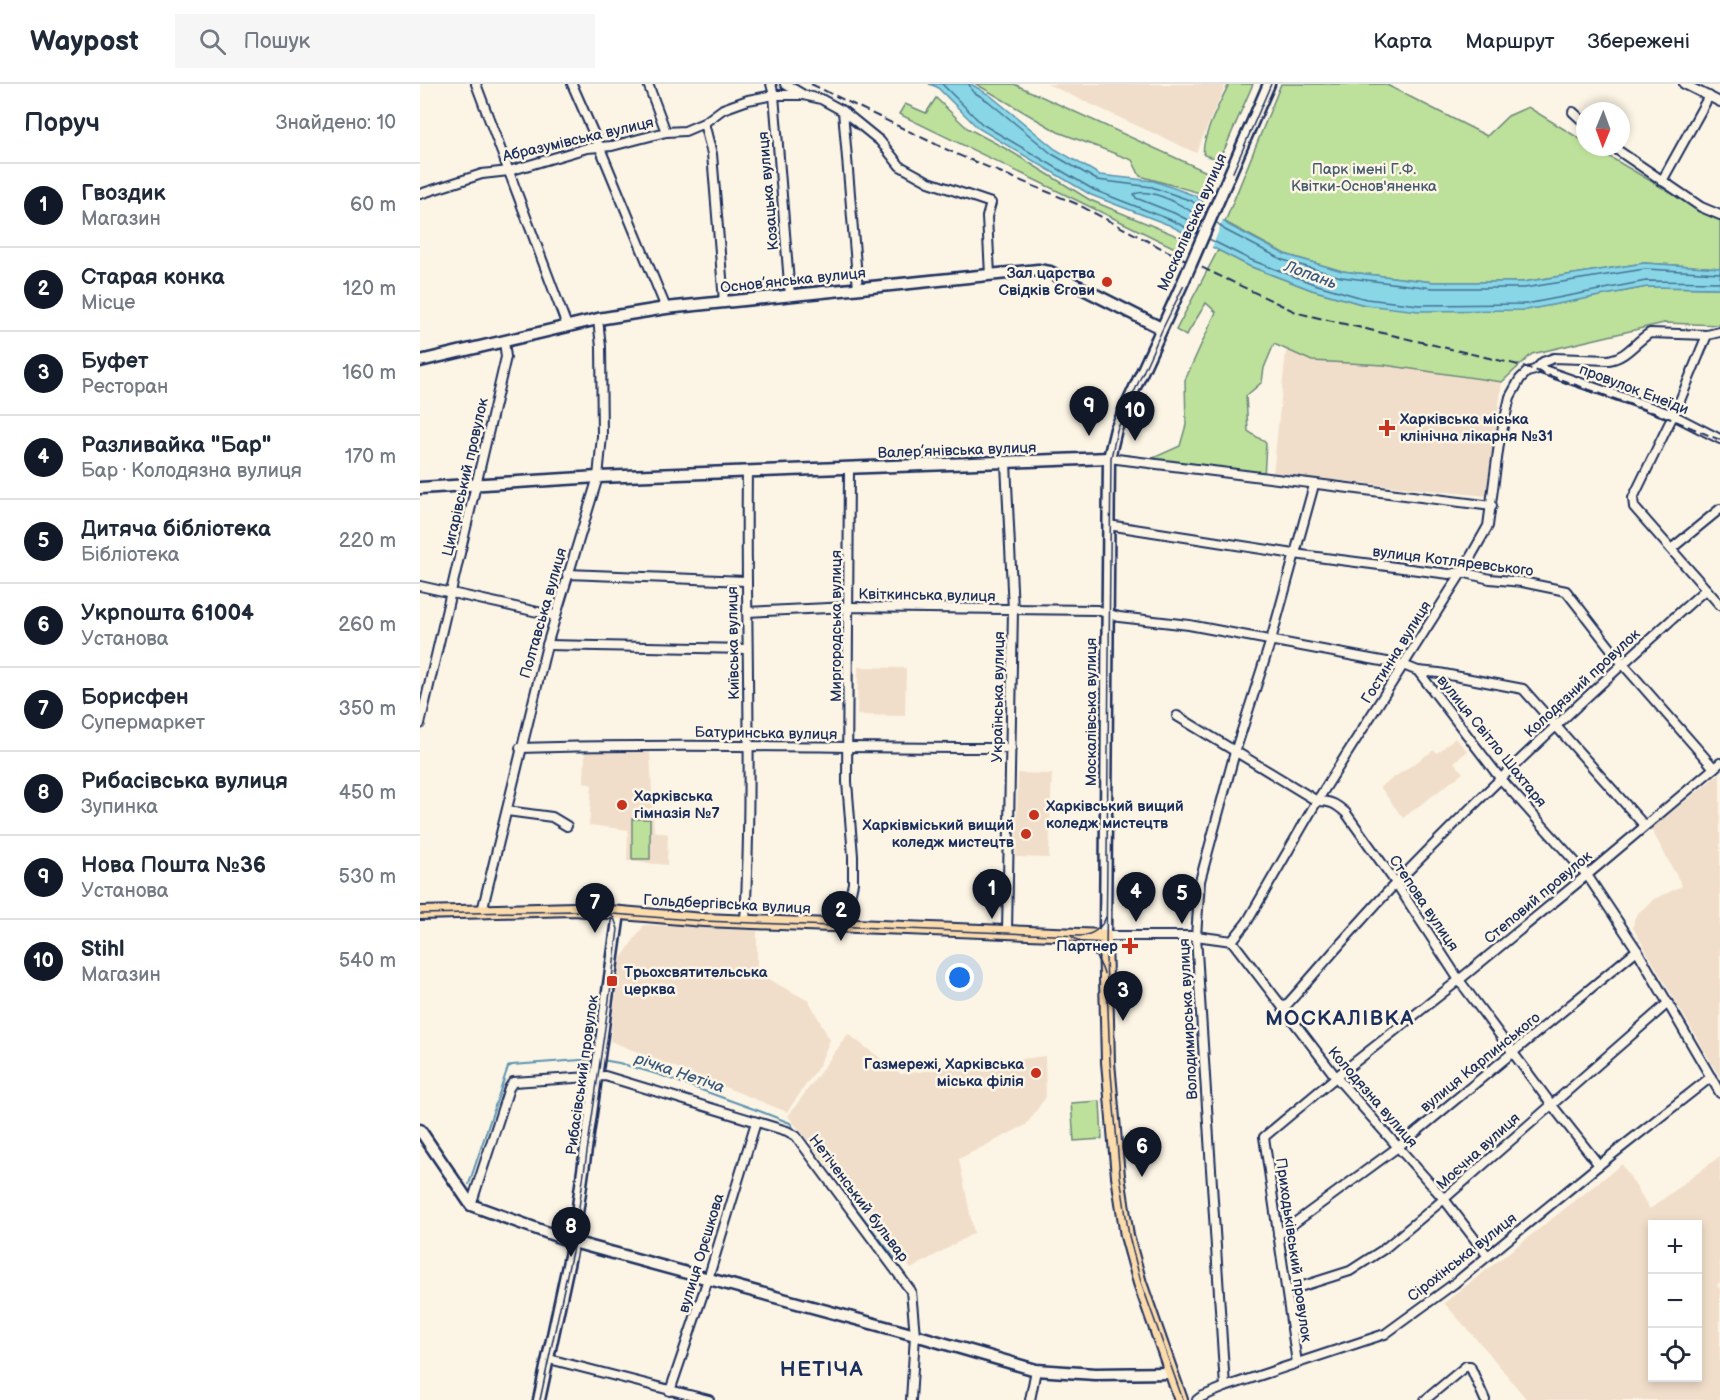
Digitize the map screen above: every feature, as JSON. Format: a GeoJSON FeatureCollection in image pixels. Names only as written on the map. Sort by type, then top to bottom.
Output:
{"type":"FeatureCollection","features":[{"type":"Feature","properties":{"kind":"main road","name":"Гольдбергівська вулиця"},"geometry":{"type":"LineString","coordinates":[[420,913],[574,909],[745,921],[1104,936]]}},
{"type":"Feature","properties":{"kind":"main road","name":"Москалівська вулиця"},"geometry":{"type":"LineString","coordinates":[[1104,936],[1108,1062],[1118,1176],[1127,1236],[1140,1283],[1181,1400]]}},
{"type":"Feature","properties":{"kind":"street"},"geometry":{"type":"LineString","coordinates":[[476,84],[567,326]]}},
{"type":"Feature","properties":{"kind":"street"},"geometry":{"type":"LineString","coordinates":[[572,84],[666,308]]}},
{"type":"Feature","properties":{"kind":"street"},"geometry":{"type":"LineString","coordinates":[[648,84],[666,132]]}},
{"type":"Feature","properties":{"kind":"street","name":"Козацька вулиця"},"geometry":{"type":"LineString","coordinates":[[771,84],[774,95],[790,296]]}},
{"type":"Feature","properties":{"kind":"street"},"geometry":{"type":"LineString","coordinates":[[785,84],[803,95],[821,99],[843,111],[880,141],[900,166],[929,182],[991,203],[987,217],[990,275]]}},
{"type":"Feature","properties":{"kind":"street","name":"Москалівська вулиця"},"geometry":{"type":"LineString","coordinates":[[1104,936],[1109,458],[1115,432],[1269,84]]}},
{"type":"Feature","properties":{"kind":"street"},"geometry":{"type":"LineString","coordinates":[[1684,84],[1720,102]]}},
{"type":"Feature","properties":{"kind":"street","name":"Абразумівська вулиця"},"geometry":{"type":"LineString","coordinates":[[420,194],[482,174],[509,171],[578,150],[600,148],[666,132],[684,131],[704,123],[723,109],[748,100],[774,95],[803,95]]}},
{"type":"Feature","properties":{"kind":"street"},"geometry":{"type":"LineString","coordinates":[[1662,181],[1709,96]]}},
{"type":"Feature","properties":{"kind":"street"},"geometry":{"type":"LineString","coordinates":[[843,111],[858,289]]}},
{"type":"Feature","properties":{"kind":"street"},"geometry":{"type":"LineString","coordinates":[[1573,112],[1576,115]]}},
{"type":"Feature","properties":{"kind":"street"},"geometry":{"type":"LineString","coordinates":[[704,123],[712,154],[724,302]]}},
{"type":"Feature","properties":{"kind":"street"},"geometry":{"type":"LineString","coordinates":[[1625,156],[1701,207],[1720,215]]}},
{"type":"Feature","properties":{"kind":"street","name":"Основ’янська вулиця"},"geometry":{"type":"LineString","coordinates":[[420,362],[598,319],[666,308],[1038,270],[1050,272],[1161,328]]}},
{"type":"Feature","properties":{"kind":"street","name":"Полтавська вулиця"},"geometry":{"type":"LineString","coordinates":[[482,911],[520,747],[547,645],[598,477],[602,436],[601,347],[598,319]]}},
{"type":"Feature","properties":{"kind":"street"},"geometry":{"type":"LineString","coordinates":[[1539,366],[1554,358],[1609,360],[1617,358],[1624,355],[1644,336],[1657,331],[1707,335],[1720,332]]}},
{"type":"Feature","properties":{"kind":"street"},"geometry":{"type":"LineString","coordinates":[[1707,335],[1673,415],[1633,498],[1634,507],[1720,605]]}},
{"type":"Feature","properties":{"kind":"street","name":"Цигарівський провулок"},"geometry":{"type":"LineString","coordinates":[[420,724],[506,357],[504,341]]}},
{"type":"Feature","properties":{"kind":"street","name":"провулок Енеїди"},"geometry":{"type":"LineString","coordinates":[[1539,366],[1673,415],[1720,439]]}},
{"type":"Feature","properties":{"kind":"street","name":"Гостинна вулиця"},"geometry":{"type":"LineString","coordinates":[[1232,941],[1247,922],[1317,801],[1462,572],[1488,526],[1499,444],[1510,397],[1520,379],[1527,372],[1539,366]]}},
{"type":"Feature","properties":{"kind":"street","name":"Валер’янівська вулиця"},"geometry":{"type":"LineString","coordinates":[[420,488],[598,477],[1109,458],[1492,506]]}},
{"type":"Feature","properties":{"kind":"street","name":"Українська вулиця"},"geometry":{"type":"LineString","coordinates":[[1006,463],[1013,610],[1007,932]]}},
{"type":"Feature","properties":{"kind":"street","name":"Миргородська вулиця"},"geometry":{"type":"LineString","coordinates":[[848,926],[853,856],[847,782],[849,469]]}},
{"type":"Feature","properties":{"kind":"street","name":"Київська вулиця"},"geometry":{"type":"LineString","coordinates":[[745,921],[749,747],[747,472]]}},
{"type":"Feature","properties":{"kind":"street","name":"Володимирська вулиця"},"geometry":{"type":"LineString","coordinates":[[1225,1387],[1196,936],[1200,881],[1235,752],[1271,640],[1314,485]]}},
{"type":"Feature","properties":{"kind":"street"},"geometry":{"type":"LineString","coordinates":[[1671,549],[1720,509]]}},
{"type":"Feature","properties":{"kind":"street","name":"вулиця Котляревського"},"geometry":{"type":"LineString","coordinates":[[1108,525],[1294,554],[1449,574],[1462,572],[1490,579],[1522,582],[1566,591],[1622,663],[1717,766]]}},
{"type":"Feature","properties":{"kind":"street"},"geometry":{"type":"LineString","coordinates":[[567,574],[746,580]]}},
{"type":"Feature","properties":{"kind":"street"},"geometry":{"type":"LineString","coordinates":[[420,586],[556,616]]}},
{"type":"Feature","properties":{"kind":"street","name":"Колодязний провулок"},"geometry":{"type":"LineString","coordinates":[[1283,1009],[1396,883],[1500,778],[1622,663],[1706,589]]}},
{"type":"Feature","properties":{"kind":"street","name":"Квіткинська вулиця"},"geometry":{"type":"LineString","coordinates":[[747,612],[849,607],[1107,612]]}},
{"type":"Feature","properties":{"kind":"street","name":"вулиця Світло Шахтаря"},"geometry":{"type":"LineString","coordinates":[[1107,612],[1135,620],[1189,625],[1403,665],[1418,672],[1500,778],[1587,874],[1637,950],[1720,1093]]}},
{"type":"Feature","properties":{"kind":"street"},"geometry":{"type":"LineString","coordinates":[[547,645],[747,649]]}},
{"type":"Feature","properties":{"kind":"street"},"geometry":{"type":"LineString","coordinates":[[1418,672],[1439,673],[1522,689],[1644,825]]}},
{"type":"Feature","properties":{"kind":"street","name":"Степова вулиця"},"geometry":{"type":"LineString","coordinates":[[1177,716],[1317,801],[1328,801],[1346,813],[1396,883],[1459,980],[1599,1165]]}},
{"type":"Feature","properties":{"kind":"street","name":"Батуринська вулиця"},"geometry":{"type":"LineString","coordinates":[[520,747],[628,745],[1011,748]]}},
{"type":"Feature","properties":{"kind":"street","name":"Степовий провулок"},"geometry":{"type":"LineString","coordinates":[[1264,1142],[1267,1133],[1459,980],[1717,766]]}},
{"type":"Feature","properties":{"kind":"street"},"geometry":{"type":"LineString","coordinates":[[507,811],[552,818],[567,826]]}},
{"type":"Feature","properties":{"kind":"street","name":"Рибасівський провулок"},"geometry":{"type":"LineString","coordinates":[[539,1400],[576,1243],[619,913]]}},
{"type":"Feature","properties":{"kind":"street"},"geometry":{"type":"LineString","coordinates":[[1104,936],[1196,936],[1232,941]]}},
{"type":"Feature","properties":{"kind":"street","name":"Колодязна вулиця"},"geometry":{"type":"LineString","coordinates":[[1232,941],[1336,1077],[1444,1199],[1487,1255]]}},
{"type":"Feature","properties":{"kind":"street","name":"вулиця Карпинського"},"geometry":{"type":"LineString","coordinates":[[1278,1234],[1398,1147],[1637,950]]}},
{"type":"Feature","properties":{"kind":"street","name":"Моєчна вулиця"},"geometry":{"type":"LineString","coordinates":[[1287,1291],[1350,1270],[1384,1249],[1668,1004]]}},
{"type":"Feature","properties":{"kind":"street","name":"Нетіченський бульвар"},"geometry":{"type":"LineString","coordinates":[[471,1205],[509,1088],[513,1082],[604,1076],[778,1127],[796,1136],[911,1291],[915,1335],[911,1400]]}},
{"type":"Feature","properties":{"kind":"street","name":"Сірохінська вулиця"},"geometry":{"type":"LineString","coordinates":[[1197,1400],[1225,1387],[1385,1334],[1455,1283],[1599,1165],[1712,1077]]}},
{"type":"Feature","properties":{"kind":"street","name":"вулиця Орєшкова"},"geometry":{"type":"LineString","coordinates":[[670,1391],[708,1279],[756,1122]]}},
{"type":"Feature","properties":{"kind":"street"},"geometry":{"type":"LineString","coordinates":[[420,1130],[471,1205],[576,1243],[1036,1370],[1095,1374],[1171,1373]]}},
{"type":"Feature","properties":{"kind":"street","name":"Приходьківський провулок"},"geometry":{"type":"LineString","coordinates":[[1264,1142],[1297,1363]]}},
{"type":"Feature","properties":{"kind":"street"},"geometry":{"type":"LineString","coordinates":[[549,1359],[709,1400]]}},
{"type":"Feature","properties":{"kind":"street"},"geometry":{"type":"LineString","coordinates":[[1425,1400],[1466,1366],[1470,1366],[1485,1400]]}},
{"type":"Feature","properties":{"kind":"street"},"geometry":{"type":"LineString","coordinates":[[1030,1400],[1036,1370]]}},
{"type":"Feature","properties":{"kind":"shaded area"},"geometry":{"type":"Polygon","coordinates":[[[1047,84],[1226,84],[1196,153],[1047,84]]]}},
{"type":"Feature","properties":{"kind":"shaded area","name":"Харківська міська клінічна лікарня №31"},"geometry":{"type":"Polygon","coordinates":[[[1286,351],[1502,382],[1487,496],[1273,474],[1286,351]]]}},
{"type":"Feature","properties":{"kind":"shaded area"},"geometry":{"type":"Polygon","coordinates":[[[858,667],[906,668],[905,716],[857,715],[858,667]]]}},
{"type":"Feature","properties":{"kind":"shaded area"},"geometry":{"type":"Polygon","coordinates":[[[1455,738],[1468,751],[1454,762],[1463,773],[1403,818],[1380,787],[1434,750],[1437,753],[1455,738]]]}},
{"type":"Feature","properties":{"kind":"shaded area","name":"Харківська гімназія №7"},"geometry":{"type":"Polygon","coordinates":[[[585,752],[650,752],[654,831],[668,834],[667,865],[627,861],[628,830],[589,825],[592,785],[584,782],[585,752]]]}},
{"type":"Feature","properties":{"kind":"shaded area","name":"Харківський вищий коледж мистецтв"},"geometry":{"type":"Polygon","coordinates":[[[1018,773],[1052,774],[1049,858],[1016,857],[1018,773]]]}},
{"type":"Feature","properties":{"kind":"shaded area"},"geometry":{"type":"Polygon","coordinates":[[[1720,773],[1720,1078],[1633,928],[1634,919],[1638,913],[1654,899],[1682,886],[1651,829],[1720,773]]]}},
{"type":"Feature","properties":{"kind":"shaded area"},"geometry":{"type":"Polygon","coordinates":[[[644,925],[757,928],[757,973],[809,1001],[830,1040],[819,1066],[787,1112],[610,1041],[620,960],[644,925]]]}},
{"type":"Feature","properties":{"kind":"shaded area","name":"Газмережі, Харківська міська філія"},"geometry":{"type":"Polygon","coordinates":[[[848,1034],[901,1074],[1045,1056],[1046,1097],[1026,1125],[959,1159],[974,1233],[911,1269],[788,1116],[848,1034]]]}},
{"type":"Feature","properties":{"kind":"shaded area"},"geometry":{"type":"Polygon","coordinates":[[[1720,1156],[1720,1282],[1717,1285],[1720,1289],[1720,1400],[1527,1400],[1444,1303],[1622,1164],[1650,1209],[1720,1156]]]}},
{"type":"Feature","properties":{"kind":"green space"},"geometry":{"type":"Polygon","coordinates":[[[976,84],[1014,84],[1209,173],[1210,185],[1203,194],[1140,176],[1132,160],[1058,132],[976,84]]]}},
{"type":"Feature","properties":{"kind":"green space"},"geometry":{"type":"Polygon","coordinates":[[[1229,84],[1253,84],[1225,148],[1217,159],[1204,155],[1203,149],[1212,120],[1229,84]]]}},
{"type":"Feature","properties":{"kind":"green space","name":"Парк імені Г.Ф. Квітки-Основ'яненка"},"geometry":{"type":"Polygon","coordinates":[[[1281,84],[1385,84],[1487,136],[1508,116],[1528,107],[1576,136],[1576,156],[1608,156],[1678,197],[1720,217],[1720,268],[1644,263],[1523,282],[1433,282],[1342,271],[1285,254],[1225,222],[1281,84]]]}},
{"type":"Feature","properties":{"kind":"green space"},"geometry":{"type":"Polygon","coordinates":[[[936,98],[967,128],[1010,151],[1090,200],[1187,240],[1181,251],[899,114],[905,104],[926,113],[936,98]]]}},
{"type":"Feature","properties":{"kind":"green space"},"geometry":{"type":"Polygon","coordinates":[[[1218,250],[1249,266],[1312,290],[1365,305],[1524,310],[1647,287],[1720,288],[1720,325],[1664,323],[1532,354],[1502,382],[1384,365],[1312,361],[1274,344],[1264,368],[1262,382],[1246,396],[1248,431],[1266,443],[1264,478],[1186,468],[1153,458],[1180,446],[1186,425],[1185,380],[1216,312],[1206,303],[1186,336],[1176,330],[1218,250]]]}},
{"type":"Feature","properties":{"kind":"green space"},"geometry":{"type":"Polygon","coordinates":[[[632,819],[650,819],[650,859],[632,859],[632,819]]]}},
{"type":"Feature","properties":{"kind":"green space"},"geometry":{"type":"Polygon","coordinates":[[[1100,1101],[1102,1139],[1074,1141],[1071,1103],[1100,1101]]]}},
{"type":"Feature","properties":{"kind":"water","name":"Лопань"},"geometry":{"type":"Polygon","coordinates":[[[929,84],[971,84],[991,96],[1055,149],[1100,175],[1154,181],[1196,196],[1228,225],[1284,254],[1342,271],[1433,282],[1523,282],[1644,263],[1720,268],[1720,288],[1647,287],[1526,310],[1419,311],[1365,305],[1312,290],[1249,266],[1169,225],[1091,195],[978,128],[937,87],[929,84]]]}},
{"type":"Feature","properties":{"kind":"pier"},"geometry":{"type":"Polygon","coordinates":[[[1207,203],[1224,217],[1211,250],[1192,240],[1207,203]]]}},
{"type":"Feature","properties":{"kind":"waterway","name":"річка Нетіча"},"geometry":{"type":"LineString","coordinates":[[469,1184],[508,1067],[594,1059]]}},
{"type":"Feature","properties":{"kind":"waterway","name":"річка Нетіча"},"geometry":{"type":"LineString","coordinates":[[602,1060],[660,1075],[762,1112],[790,1123],[797,1133]]}},
{"type":"Feature","properties":{"kind":"waterway","name":"річка Нетіча"},"geometry":{"type":"LineString","coordinates":[[825,1168],[897,1261]]}},
{"type":"Feature","properties":{"kind":"tram line"},"geometry":{"type":"LineString","coordinates":[[1183,1400],[1141,1282],[1129,1236],[1120,1176],[1110,1062],[1106,958],[1111,458],[1117,430],[1186,281],[1271,84]]}},
{"type":"Feature","properties":{"kind":"tram line"},"geometry":{"type":"LineString","coordinates":[[420,914],[574,911],[704,921],[1080,936],[1096,931],[1106,917]]}},
{"type":"Feature","properties":{"kind":"tram line"},"geometry":{"type":"LineString","coordinates":[[540,1400],[574,1242],[612,979],[618,929],[614,918],[605,911]]}},
{"type":"Feature","properties":{"kind":"tram line"},"geometry":{"type":"LineString","coordinates":[[1072,937],[1092,952],[1104,974]]}},
{"type":"Feature","properties":{"kind":"railway"},"geometry":{"type":"LineString","coordinates":[[811,84],[956,154],[1077,204],[1165,250],[1298,313],[1523,366],[1671,419],[1720,440]]}},
{"type":"Feature","properties":{"kind":"place","name":"Зал царства Свідків Єгови"},"geometry":{"type":"Point","coordinates":[1107,282]}},
{"type":"Feature","properties":{"kind":"place","name":"Харківська міська клінічна лікарня №31"},"geometry":{"type":"Point","coordinates":[1387,428]}},
{"type":"Feature","properties":{"kind":"place","name":"Нова Пошта №36"},"geometry":{"type":"Point","coordinates":[1089,436]}},
{"type":"Feature","properties":{"kind":"place","name":"Stihl"},"geometry":{"type":"Point","coordinates":[1135,441]}},
{"type":"Feature","properties":{"kind":"place","name":"Харківська гімназія №7"},"geometry":{"type":"Point","coordinates":[622,805]}},
{"type":"Feature","properties":{"kind":"place","name":"Харківський вищий коледж мистецтв"},"geometry":{"type":"Point","coordinates":[1034,815]}},
{"type":"Feature","properties":{"kind":"place","name":"Харківміський вищий коледж мистецтв"},"geometry":{"type":"Point","coordinates":[1026,834]}},
{"type":"Feature","properties":{"kind":"place","name":"Гвоздик"},"geometry":{"type":"Point","coordinates":[992,919]}},
{"type":"Feature","properties":{"kind":"place","name":"Разливайка \"Бар\""},"geometry":{"type":"Point","coordinates":[1136,922]}},
{"type":"Feature","properties":{"kind":"place","name":"Дитяча бібліотека"},"geometry":{"type":"Point","coordinates":[1182,924]}},
{"type":"Feature","properties":{"kind":"place","name":"Борисфен"},"geometry":{"type":"Point","coordinates":[595,933]}},
{"type":"Feature","properties":{"kind":"place","name":"Старая конка"},"geometry":{"type":"Point","coordinates":[841,941]}},
{"type":"Feature","properties":{"kind":"place","name":"Партнер"},"geometry":{"type":"Point","coordinates":[1130,946]}},
{"type":"Feature","properties":{"kind":"place","name":"Трьохсвятительська церква"},"geometry":{"type":"Point","coordinates":[612,981]}},
{"type":"Feature","properties":{"kind":"place","name":"Буфет"},"geometry":{"type":"Point","coordinates":[1123,1021]}},
{"type":"Feature","properties":{"kind":"place","name":"Газмережі, Харківська міська філія"},"geometry":{"type":"Point","coordinates":[1036,1073]}},
{"type":"Feature","properties":{"kind":"place","name":"Укрпошта 61004"},"geometry":{"type":"Point","coordinates":[1142,1177]}},
{"type":"Feature","properties":{"kind":"place","name":"Рибасівська вулиця"},"geometry":{"type":"Point","coordinates":[571,1257]}},
{"type":"Feature","properties":{"kind":"district","name":"МОСКАЛІВКА"},"geometry":{"type":"Point","coordinates":[1340,1018]}},
{"type":"Feature","properties":{"kind":"district","name":"НЕТІЧА"},"geometry":{"type":"Point","coordinates":[822,1369]}}]}
